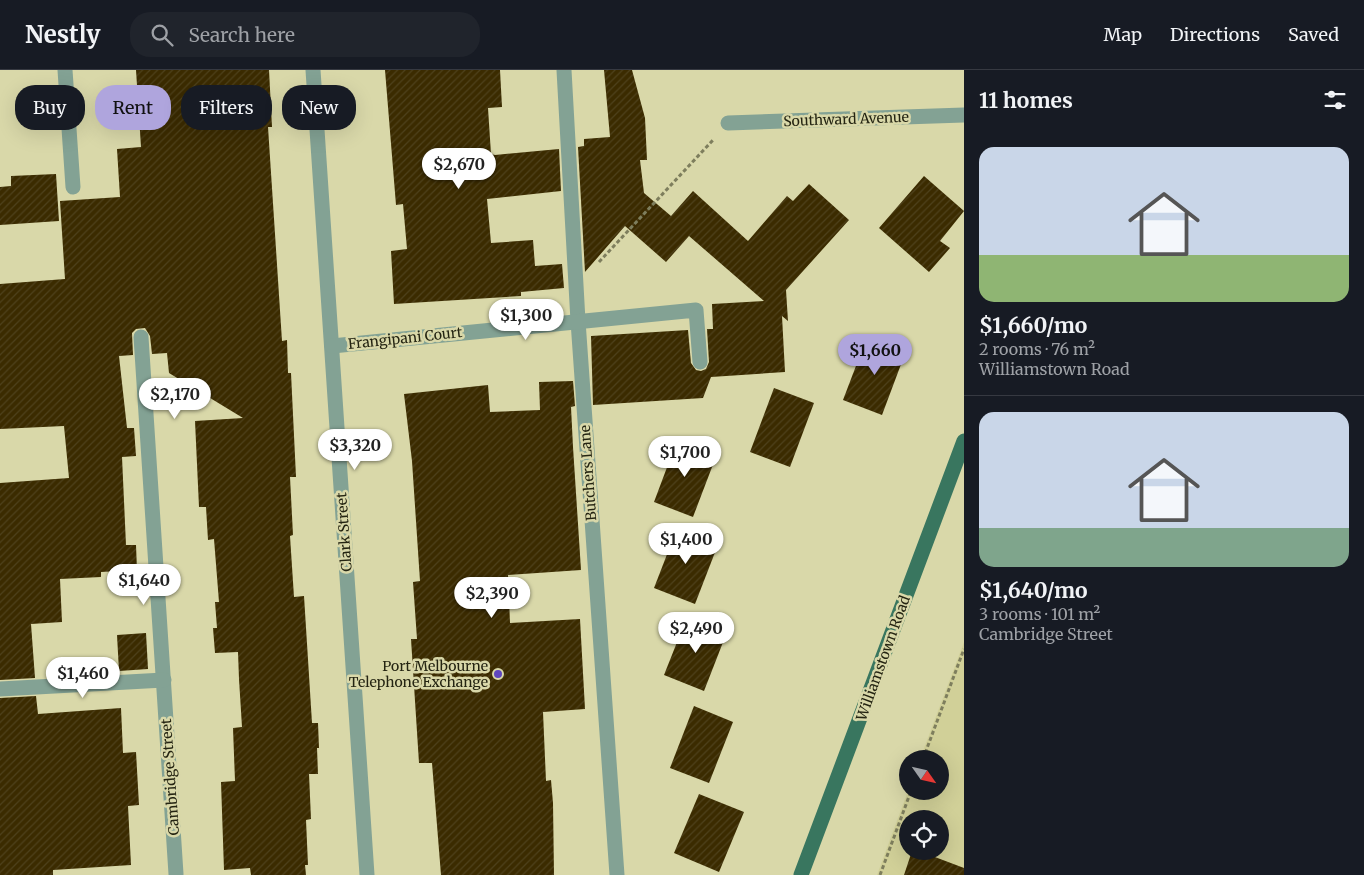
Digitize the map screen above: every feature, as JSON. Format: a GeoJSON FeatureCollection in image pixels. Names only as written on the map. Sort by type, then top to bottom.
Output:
{"type":"FeatureCollection","features":[{"type":"Feature","properties":{"kind":"main road","name":"Williamstown Road"},"geometry":{"type":"LineString","coordinates":[[802,875],[964,441]]}},
{"type":"Feature","properties":{"kind":"street"},"geometry":{"type":"LineString","coordinates":[[65,70],[73,188]]}},
{"type":"Feature","properties":{"kind":"street","name":"Clark Street"},"geometry":{"type":"LineString","coordinates":[[313,70],[367,875]]}},
{"type":"Feature","properties":{"kind":"street","name":"Butchers Lane"},"geometry":{"type":"LineString","coordinates":[[564,70],[578,321],[617,875]]}},
{"type":"Feature","properties":{"kind":"street","name":"Southward Avenue"},"geometry":{"type":"LineString","coordinates":[[728,123],[964,115]]}},
{"type":"Feature","properties":{"kind":"street","name":"Frangipani Court"},"geometry":{"type":"LineString","coordinates":[[332,346],[696,310],[700,362]]}},
{"type":"Feature","properties":{"kind":"street","name":"Cambridge Street"},"geometry":{"type":"LineString","coordinates":[[141,337],[176,874]]}},
{"type":"Feature","properties":{"kind":"street"},"geometry":{"type":"LineString","coordinates":[[0,689],[164,680]]}},
{"type":"Feature","properties":{"kind":"path"},"geometry":{"type":"LineString","coordinates":[[576,286],[728,123]]}},
{"type":"Feature","properties":{"kind":"path"},"geometry":{"type":"LineString","coordinates":[[926,750],[964,649]]}},
{"type":"Feature","properties":{"kind":"path"},"geometry":{"type":"LineString","coordinates":[[880,875],[908,800]]}},
{"type":"Feature","properties":{"kind":"shaded area"},"geometry":{"type":"Polygon","coordinates":[[[964,642],[964,875],[877,875],[899,815],[899,860],[949,860],[949,810],[901,810],[905,800],[949,800],[949,750],[923,750],[964,642]]]}},
{"type":"Feature","properties":{"kind":"building"},"geometry":{"type":"Polygon","coordinates":[[[136,70],[269,70],[270,85],[181,85],[181,130],[268,130],[282,341],[287,340],[288,373],[291,373],[296,477],[290,477],[293,535],[290,536],[294,597],[304,596],[312,723],[318,723],[318,774],[309,774],[311,819],[306,820],[308,865],[305,865],[306,875],[251,875],[250,868],[224,870],[221,782],[235,781],[233,728],[242,727],[238,652],[215,653],[213,628],[217,628],[215,602],[219,602],[214,539],[208,540],[206,507],[199,507],[195,421],[243,418],[169,373],[167,353],[152,354],[150,336],[145,328],[136,329],[132,333],[133,355],[119,356],[127,428],[134,428],[136,456],[122,457],[126,545],[136,545],[137,570],[101,572],[101,577],[60,579],[62,622],[31,624],[35,678],[0,680],[0,483],[69,478],[64,426],[0,429],[0,284],[65,279],[60,201],[120,197],[117,149],[141,147],[140,130],[171,130],[171,85],[137,85],[136,70]]]}},
{"type":"Feature","properties":{"kind":"building"},"geometry":{"type":"Polygon","coordinates":[[[385,70],[500,70],[502,107],[488,108],[491,154],[559,149],[561,191],[487,199],[491,243],[533,240],[535,266],[562,264],[564,288],[521,292],[521,296],[394,304],[391,251],[407,249],[403,204],[396,205],[385,70]]]}},
{"type":"Feature","properties":{"kind":"building"},"geometry":{"type":"Polygon","coordinates":[[[604,70],[632,70],[645,118],[647,160],[640,160],[644,193],[671,216],[693,191],[748,241],[787,196],[793,201],[809,184],[849,220],[786,290],[788,321],[782,316],[785,372],[711,377],[703,398],[593,405],[591,336],[688,330],[691,363],[696,370],[701,371],[706,369],[709,362],[707,329],[713,329],[712,304],[764,301],[689,236],[666,262],[625,226],[585,272],[578,147],[584,146],[584,139],[610,137],[604,70]]]}},
{"type":"Feature","properties":{"kind":"building"},"geometry":{"type":"Polygon","coordinates":[[[56,174],[59,221],[0,225],[0,187],[11,186],[11,176],[56,174]]]}},
{"type":"Feature","properties":{"kind":"building"},"geometry":{"type":"Polygon","coordinates":[[[924,176],[964,211],[940,241],[950,248],[929,272],[879,228],[924,176]]]}},
{"type":"Feature","properties":{"kind":"building"},"geometry":{"type":"Polygon","coordinates":[[[867,337],[906,351],[882,415],[843,400],[867,337]]]}},
{"type":"Feature","properties":{"kind":"building"},"geometry":{"type":"Polygon","coordinates":[[[573,381],[575,406],[571,407],[581,570],[508,575],[510,623],[580,619],[585,709],[543,712],[546,781],[551,780],[553,803],[554,875],[441,875],[432,763],[419,763],[411,639],[417,639],[413,582],[420,581],[412,461],[404,394],[488,385],[490,412],[540,410],[539,382],[573,381]]]}},
{"type":"Feature","properties":{"kind":"building"},"geometry":{"type":"Polygon","coordinates":[[[774,388],[814,403],[790,467],[750,452],[774,388]]]}},
{"type":"Feature","properties":{"kind":"building"},"geometry":{"type":"Polygon","coordinates":[[[678,438],[717,454],[693,517],[654,502],[678,438]]]}},
{"type":"Feature","properties":{"kind":"building"},"geometry":{"type":"Polygon","coordinates":[[[678,526],[719,542],[695,604],[654,588],[678,526]]]}},
{"type":"Feature","properties":{"kind":"building"},"geometry":{"type":"Polygon","coordinates":[[[687,617],[727,632],[704,691],[664,675],[687,617]]]}},
{"type":"Feature","properties":{"kind":"building"},"geometry":{"type":"Polygon","coordinates":[[[146,633],[148,669],[119,671],[117,635],[146,633]]]}},
{"type":"Feature","properties":{"kind":"building"},"geometry":{"type":"Polygon","coordinates":[[[36,696],[38,714],[121,708],[123,753],[136,752],[139,805],[128,806],[131,865],[53,870],[53,875],[0,875],[0,698],[36,696]]]}},
{"type":"Feature","properties":{"kind":"building"},"geometry":{"type":"Polygon","coordinates":[[[694,706],[733,722],[709,783],[670,768],[694,706]]]}},
{"type":"Feature","properties":{"kind":"building"},"geometry":{"type":"Polygon","coordinates":[[[699,794],[744,812],[719,872],[674,853],[699,794]]]}},
{"type":"Feature","properties":{"kind":"building"},"geometry":{"type":"Polygon","coordinates":[[[909,860],[943,860],[964,868],[964,875],[904,875],[909,860]]]}},
{"type":"Feature","properties":{"kind":"place","name":"Port Melbourne Telephone Exchange"},"geometry":{"type":"Point","coordinates":[498,674]}}]}
